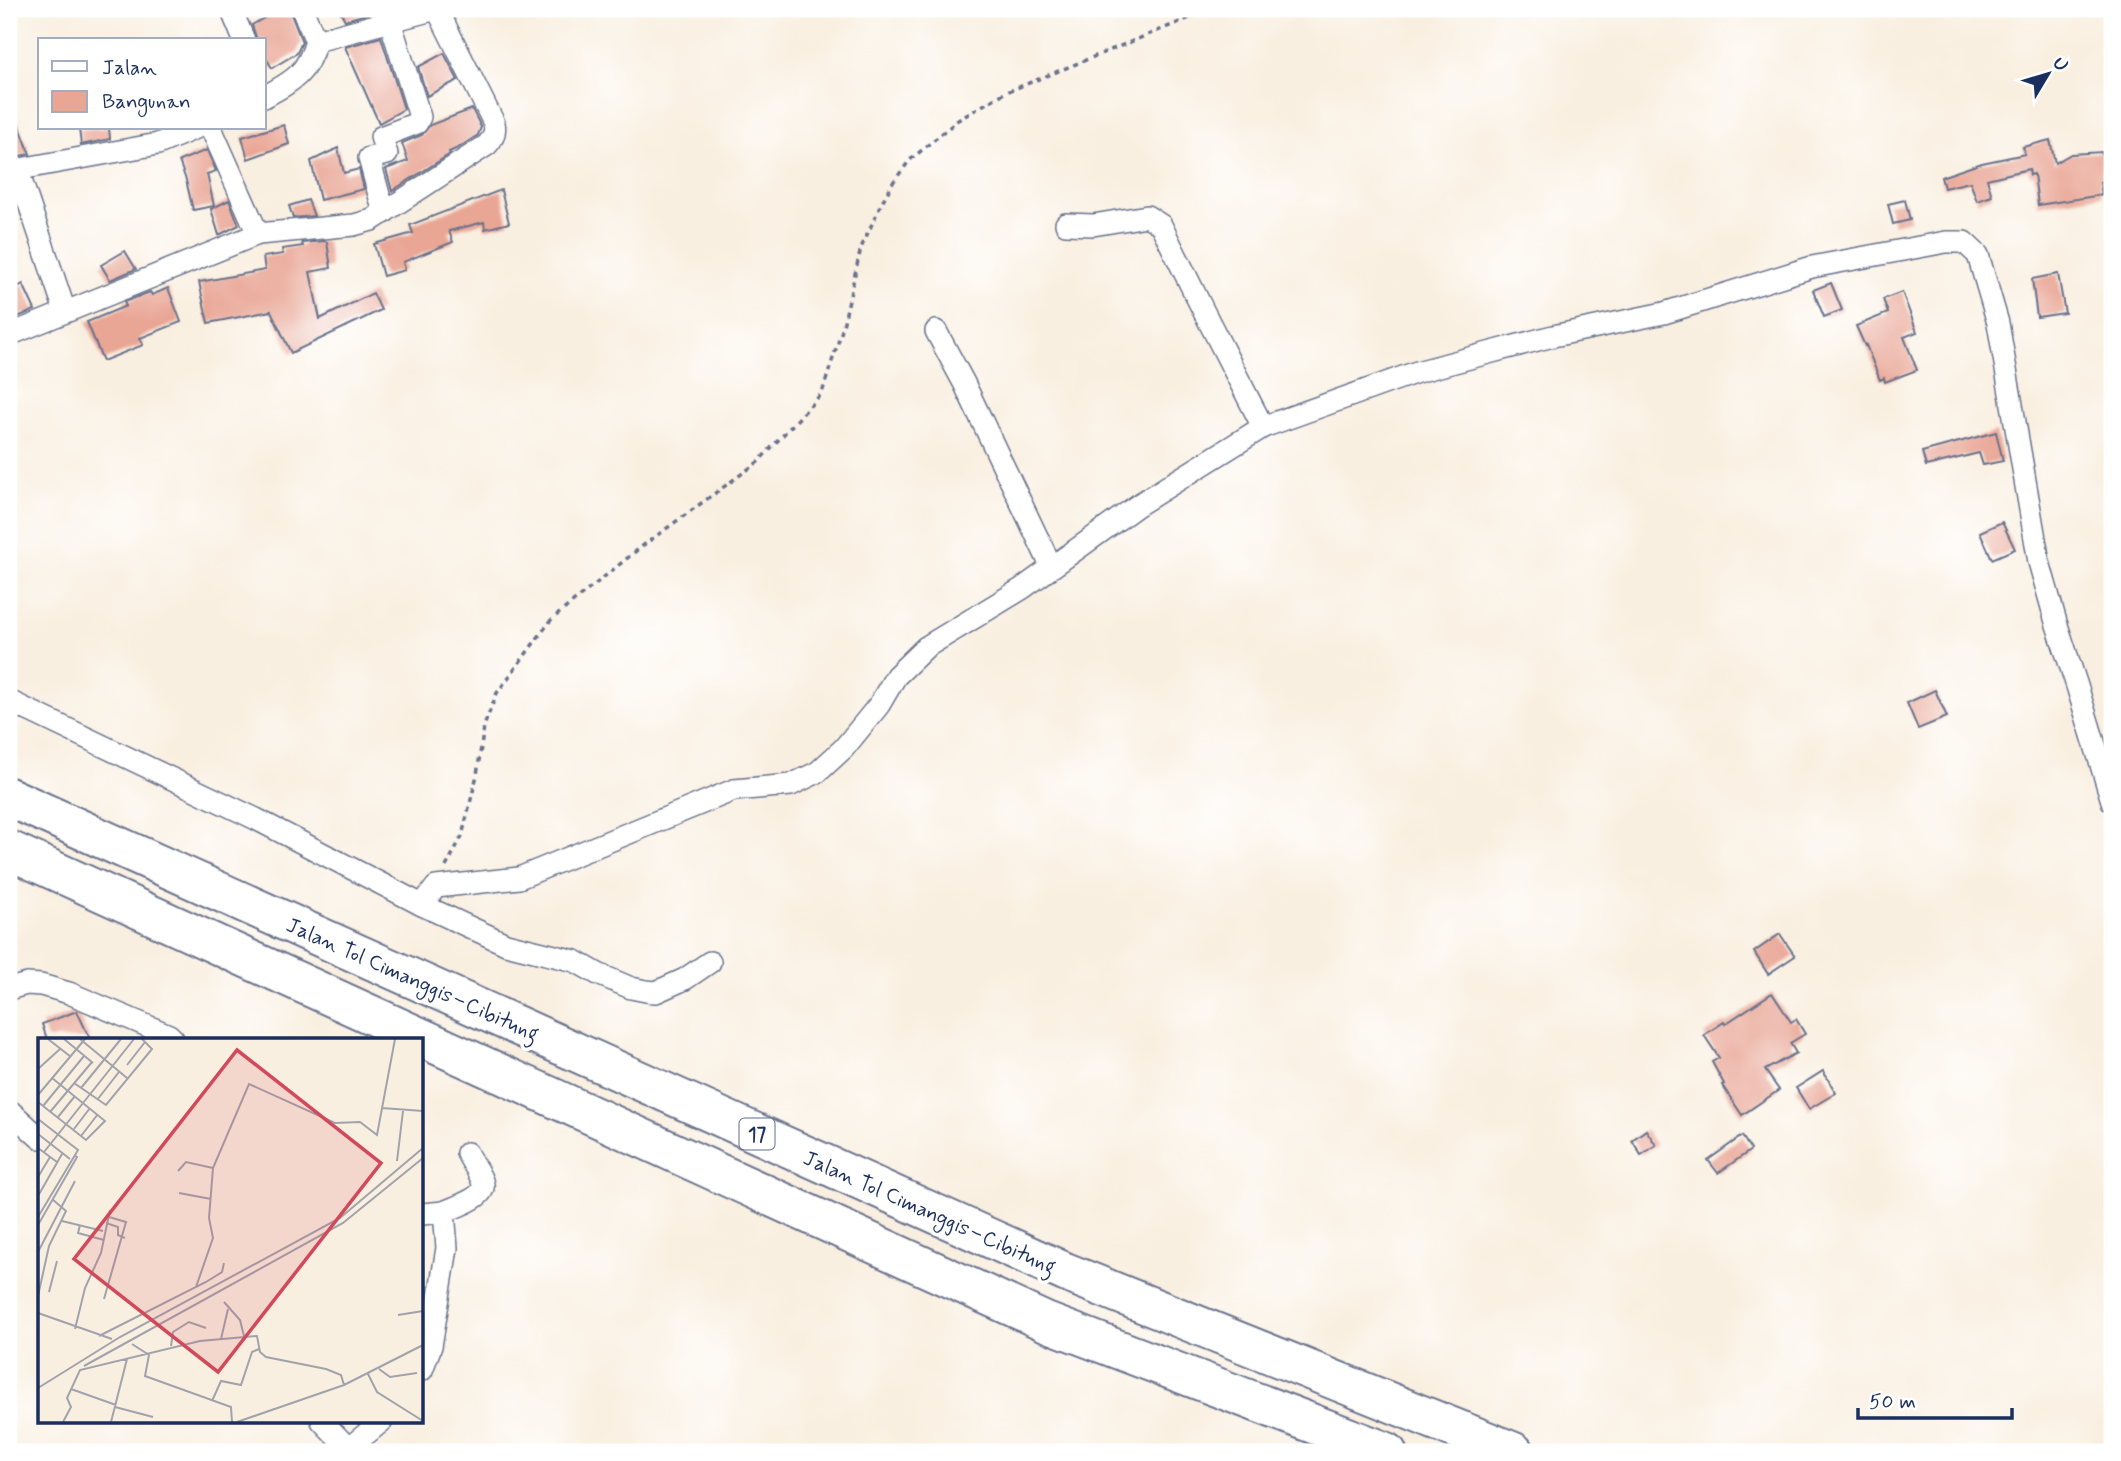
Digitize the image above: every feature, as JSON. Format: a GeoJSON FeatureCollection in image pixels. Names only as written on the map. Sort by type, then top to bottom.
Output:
{"type":"FeatureCollection","features":[{"type":"Feature","properties":{"kind":"highway","name":"Jalan Tol Cimanggis–Cibitung"},"geometry":{"type":"LineString","coordinates":[[9,797],[1065,1272],[1514,1452]]}},
{"type":"Feature","properties":{"kind":"highway","name":"17"},"geometry":{"type":"LineString","coordinates":[[9,850],[422,1038]]}},
{"type":"Feature","properties":{"kind":"highway","name":"17"},"geometry":{"type":"LineString","coordinates":[[424,1039],[1046,1322],[1387,1452]]}},
{"type":"Feature","properties":{"kind":"street"},"geometry":{"type":"LineString","coordinates":[[231,9],[243,38]]}},
{"type":"Feature","properties":{"kind":"street"},"geometry":{"type":"LineString","coordinates":[[266,92],[299,75],[311,58],[316,41],[302,9]]}},
{"type":"Feature","properties":{"kind":"street"},"geometry":{"type":"LineString","coordinates":[[9,335],[258,234],[354,225],[372,220],[492,140],[494,123],[437,9],[316,41]]}},
{"type":"Feature","properties":{"kind":"street"},"geometry":{"type":"LineString","coordinates":[[384,213],[369,158],[387,154],[382,137],[417,123],[420,117],[390,21]]}},
{"type":"Feature","properties":{"kind":"street"},"geometry":{"type":"LineString","coordinates":[[65,311],[13,170],[158,144],[191,130]]}},
{"type":"Feature","properties":{"kind":"street"},"geometry":{"type":"LineString","coordinates":[[212,130],[258,234]]}},
{"type":"Feature","properties":{"kind":"street"},"geometry":{"type":"LineString","coordinates":[[1066,224],[1093,225],[1147,216],[1161,225],[1263,427]]}},
{"type":"Feature","properties":{"kind":"street"},"geometry":{"type":"LineString","coordinates":[[422,905],[436,887],[519,878],[734,790],[791,785],[818,772],[844,748],[879,705],[896,676],[926,647],[1023,588],[1138,505],[1263,427],[1417,372],[1553,335],[1664,313],[1812,267],[1946,243],[1964,242],[1978,255],[1998,323],[2039,562],[2112,801]]}},
{"type":"Feature","properties":{"kind":"street"},"geometry":{"type":"LineString","coordinates":[[936,331],[964,383],[1051,566]]}},
{"type":"Feature","properties":{"kind":"street"},"geometry":{"type":"LineString","coordinates":[[9,701],[256,819],[422,905],[506,944],[575,961],[631,988],[656,992],[685,979],[710,962]]}},
{"type":"Feature","properties":{"kind":"street"},"geometry":{"type":"LineString","coordinates":[[9,989],[27,984],[69,993],[172,1038]]}},
{"type":"Feature","properties":{"kind":"street"},"geometry":{"type":"LineString","coordinates":[[9,1111],[38,1136]]}},
{"type":"Feature","properties":{"kind":"street"},"geometry":{"type":"LineString","coordinates":[[424,1214],[444,1212],[478,1196],[483,1184],[467,1153]]}},
{"type":"Feature","properties":{"kind":"street"},"geometry":{"type":"LineString","coordinates":[[424,1365],[431,1346],[447,1248],[444,1212]]}},
{"type":"Feature","properties":{"kind":"street"},"geometry":{"type":"LineString","coordinates":[[324,1422],[350,1450],[381,1422]]}},
{"type":"Feature","properties":{"kind":"path"},"geometry":{"type":"LineString","coordinates":[[436,887],[462,836],[477,775],[484,726],[497,693],[551,620],[641,547],[758,461],[822,393],[842,330],[860,248],[881,202],[910,160],[958,120],[1004,93],[1212,9]]}},
{"type":"Feature","properties":{"kind":"building"},"geometry":{"type":"Polygon","coordinates":[[[280,9],[289,9],[302,42],[297,53],[272,68],[266,58],[266,38],[256,38],[252,25],[280,9]]]}},
{"type":"Feature","properties":{"kind":"building"},"geometry":{"type":"Polygon","coordinates":[[[339,9],[385,9],[345,20],[339,9]]]}},
{"type":"Feature","properties":{"kind":"building"},"geometry":{"type":"Polygon","coordinates":[[[381,37],[404,109],[379,123],[345,47],[381,37]]]}},
{"type":"Feature","properties":{"kind":"building"},"geometry":{"type":"Polygon","coordinates":[[[444,53],[458,80],[427,96],[418,67],[444,53]]]}},
{"type":"Feature","properties":{"kind":"building"},"geometry":{"type":"Polygon","coordinates":[[[11,103],[30,154],[9,158],[11,103]]]}},
{"type":"Feature","properties":{"kind":"building"},"geometry":{"type":"Polygon","coordinates":[[[472,109],[481,127],[478,135],[392,191],[386,169],[408,161],[402,143],[422,135],[430,125],[472,109]]]}},
{"type":"Feature","properties":{"kind":"building"},"geometry":{"type":"Polygon","coordinates":[[[284,125],[289,144],[248,159],[242,137],[284,125]]]}},
{"type":"Feature","properties":{"kind":"building"},"geometry":{"type":"Polygon","coordinates":[[[79,130],[109,130],[110,139],[81,145],[79,130]]]}},
{"type":"Feature","properties":{"kind":"building"},"geometry":{"type":"Polygon","coordinates":[[[2050,140],[2055,163],[2071,154],[2102,152],[2102,195],[2038,205],[2034,174],[2030,175],[2029,169],[1987,179],[1992,196],[1977,201],[1970,182],[1944,188],[1941,177],[1982,163],[2025,154],[2023,147],[2050,140]]]}},
{"type":"Feature","properties":{"kind":"building"},"geometry":{"type":"Polygon","coordinates":[[[338,148],[344,173],[359,169],[364,189],[320,200],[311,161],[338,148]]]}},
{"type":"Feature","properties":{"kind":"building"},"geometry":{"type":"Polygon","coordinates":[[[207,150],[216,171],[207,174],[214,206],[193,210],[179,161],[207,150]]]}},
{"type":"Feature","properties":{"kind":"building"},"geometry":{"type":"Polygon","coordinates":[[[501,190],[509,223],[485,229],[484,222],[449,231],[453,242],[403,262],[405,270],[383,276],[374,244],[413,233],[410,225],[501,190]]]}},
{"type":"Feature","properties":{"kind":"building"},"geometry":{"type":"Polygon","coordinates":[[[229,200],[239,225],[219,235],[211,209],[229,200]]]}},
{"type":"Feature","properties":{"kind":"building"},"geometry":{"type":"Polygon","coordinates":[[[308,200],[314,216],[293,218],[289,206],[308,200]]]}},
{"type":"Feature","properties":{"kind":"building"},"geometry":{"type":"Polygon","coordinates":[[[1905,200],[1910,220],[1893,224],[1888,204],[1905,200]]]}},
{"type":"Feature","properties":{"kind":"building"},"geometry":{"type":"Polygon","coordinates":[[[327,242],[331,268],[310,272],[320,319],[373,293],[381,310],[291,353],[271,311],[208,323],[199,282],[265,270],[263,257],[283,254],[282,249],[303,246],[302,243],[327,242]]]}},
{"type":"Feature","properties":{"kind":"building"},"geometry":{"type":"Polygon","coordinates":[[[125,251],[136,269],[110,280],[101,265],[125,251]]]}},
{"type":"Feature","properties":{"kind":"building"},"geometry":{"type":"Polygon","coordinates":[[[2058,274],[2065,313],[2037,317],[2032,279],[2058,274]]]}},
{"type":"Feature","properties":{"kind":"building"},"geometry":{"type":"Polygon","coordinates":[[[1831,283],[1842,310],[1824,317],[1813,290],[1831,283]]]}},
{"type":"Feature","properties":{"kind":"building"},"geometry":{"type":"Polygon","coordinates":[[[23,284],[35,310],[15,318],[9,304],[9,291],[23,284]]]}},
{"type":"Feature","properties":{"kind":"building"},"geometry":{"type":"Polygon","coordinates":[[[168,288],[181,322],[140,338],[143,345],[103,361],[87,322],[126,306],[124,302],[168,288]]]}},
{"type":"Feature","properties":{"kind":"building"},"geometry":{"type":"Polygon","coordinates":[[[1902,292],[1917,332],[1904,337],[1917,370],[1885,382],[1884,378],[1880,380],[1856,326],[1888,313],[1883,299],[1902,292]]]}},
{"type":"Feature","properties":{"kind":"building"},"geometry":{"type":"Polygon","coordinates":[[[1996,432],[2003,461],[1983,465],[1979,453],[1926,466],[1922,452],[1996,432]]]}},
{"type":"Feature","properties":{"kind":"building"},"geometry":{"type":"Polygon","coordinates":[[[2002,522],[2015,549],[1992,559],[1980,532],[2002,522]]]}},
{"type":"Feature","properties":{"kind":"building"},"geometry":{"type":"Polygon","coordinates":[[[1935,690],[1947,717],[1918,729],[1907,703],[1935,690]]]}},
{"type":"Feature","properties":{"kind":"building"},"geometry":{"type":"Polygon","coordinates":[[[1780,934],[1795,956],[1768,974],[1754,952],[1780,934]]]}},
{"type":"Feature","properties":{"kind":"building"},"geometry":{"type":"Polygon","coordinates":[[[1772,993],[1791,1022],[1796,1019],[1805,1034],[1790,1043],[1796,1053],[1765,1070],[1779,1090],[1742,1115],[1722,1085],[1724,1084],[1712,1062],[1719,1058],[1704,1035],[1772,993]]]}},
{"type":"Feature","properties":{"kind":"building"},"geometry":{"type":"Polygon","coordinates":[[[77,1011],[90,1038],[47,1038],[42,1024],[77,1011]]]}},
{"type":"Feature","properties":{"kind":"building"},"geometry":{"type":"Polygon","coordinates":[[[1823,1071],[1836,1093],[1809,1109],[1796,1088],[1823,1071]]]}},
{"type":"Feature","properties":{"kind":"building"},"geometry":{"type":"Polygon","coordinates":[[[1646,1130],[1656,1145],[1641,1155],[1632,1140],[1646,1130]]]}},
{"type":"Feature","properties":{"kind":"building"},"geometry":{"type":"Polygon","coordinates":[[[1742,1136],[1751,1150],[1718,1173],[1708,1160],[1742,1136]]]}}]}
